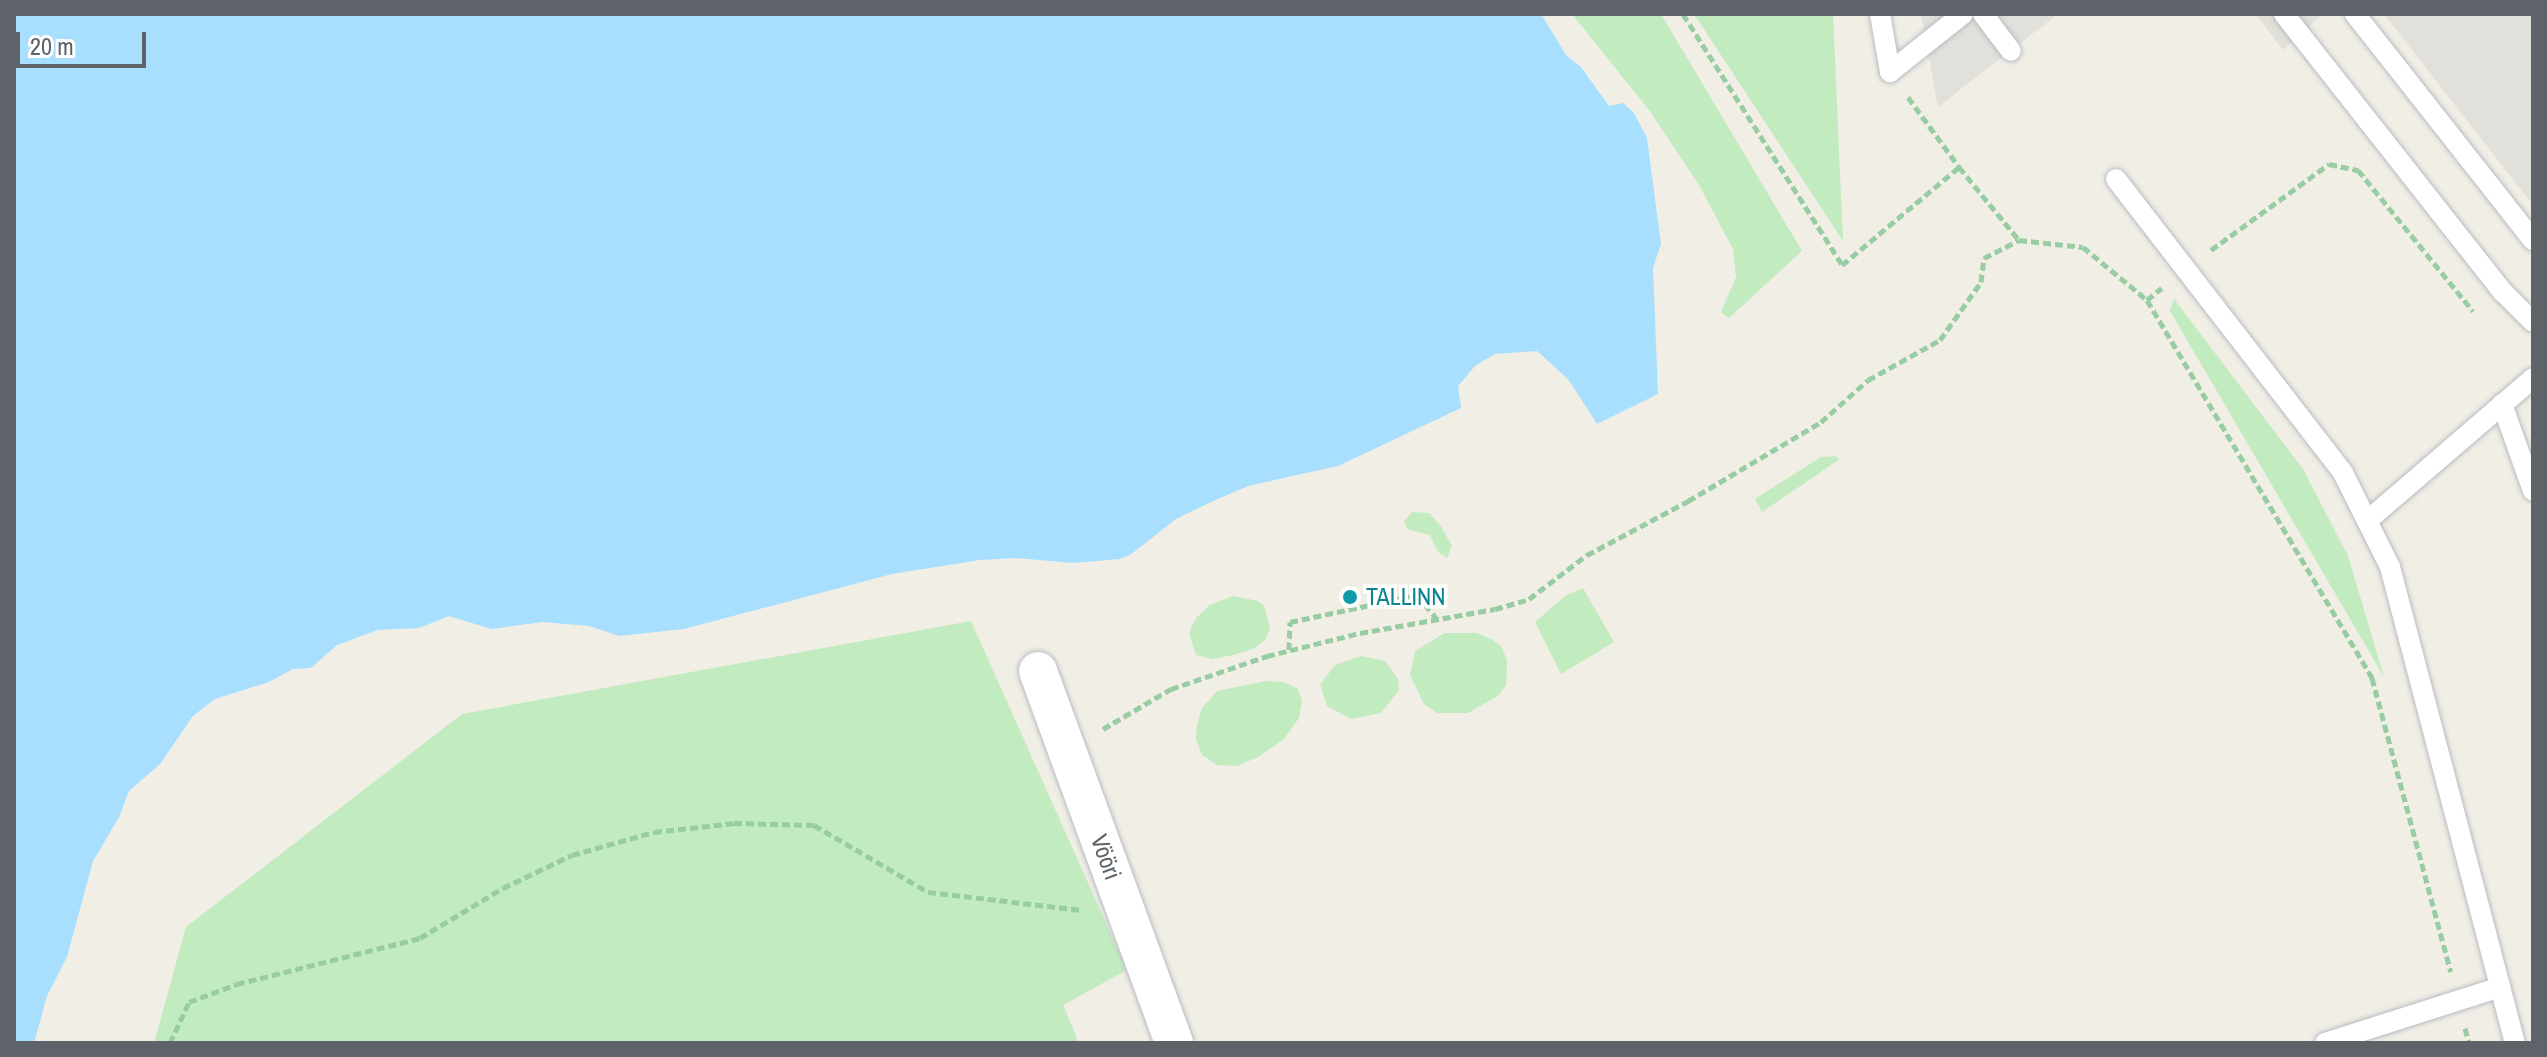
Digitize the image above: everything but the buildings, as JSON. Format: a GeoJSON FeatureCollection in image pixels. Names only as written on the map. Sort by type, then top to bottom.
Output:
{"type":"FeatureCollection","features":[{"type":"Feature","properties":{"kind":"street","name":"Vööri"},"geometry":{"type":"LineString","coordinates":[[1038,671],[1174,1043]]}},
{"type":"Feature","properties":{"kind":"lane"},"geometry":{"type":"LineString","coordinates":[[1880,14],[1890,72],[1963,14]]}},
{"type":"Feature","properties":{"kind":"lane"},"geometry":{"type":"LineString","coordinates":[[1983,14],[2011,51]]}},
{"type":"Feature","properties":{"kind":"lane"},"geometry":{"type":"LineString","coordinates":[[2284,14],[2503,292],[2533,322]]}},
{"type":"Feature","properties":{"kind":"lane"},"geometry":{"type":"LineString","coordinates":[[2355,14],[2533,240]]}},
{"type":"Feature","properties":{"kind":"lane"},"geometry":{"type":"LineString","coordinates":[[2116,179],[2343,473],[2390,567],[2515,1043]]}},
{"type":"Feature","properties":{"kind":"lane"},"geometry":{"type":"LineString","coordinates":[[2367,521],[2533,378]]}},
{"type":"Feature","properties":{"kind":"lane"},"geometry":{"type":"LineString","coordinates":[[2502,404],[2533,491]]}},
{"type":"Feature","properties":{"kind":"lane"},"geometry":{"type":"LineString","coordinates":[[2325,1043],[2500,987]]}},
{"type":"Feature","properties":{"kind":"path"},"geometry":{"type":"LineString","coordinates":[[1683,14],[1842,265],[1959,167]]}},
{"type":"Feature","properties":{"kind":"path"},"geometry":{"type":"LineString","coordinates":[[1890,72],[1959,167],[2019,240]]}},
{"type":"Feature","properties":{"kind":"path"},"geometry":{"type":"LineString","coordinates":[[2147,300],[2329,164],[2358,170],[2478,315]]}},
{"type":"Feature","properties":{"kind":"path"},"geometry":{"type":"LineString","coordinates":[[1066,747],[1121,721],[1171,689],[1289,650],[1360,633],[1438,621],[1529,599],[1587,555],[1688,501],[1821,422],[1868,380],[1940,340],[1981,282],[1984,258],[2019,240],[2083,247],[2147,300],[2372,678],[2469,1043]]}},
{"type":"Feature","properties":{"kind":"path"},"geometry":{"type":"LineString","coordinates":[[1289,650],[1290,622],[1417,595],[1438,621]]}},
{"type":"Feature","properties":{"kind":"path"},"geometry":{"type":"LineString","coordinates":[[170,1043],[189,1002],[237,984],[420,938],[503,888],[572,855],[654,832],[734,823],[814,825],[928,892],[1128,916]]}},
{"type":"Feature","properties":{"kind":"shaded area"},"geometry":{"type":"Polygon","coordinates":[[[1921,14],[2058,14],[1938,107],[1921,14]]]}},
{"type":"Feature","properties":{"kind":"shaded area"},"geometry":{"type":"Polygon","coordinates":[[[2256,14],[2323,14],[2283,50],[2256,14]]]}},
{"type":"Feature","properties":{"kind":"shaded area"},"geometry":{"type":"Polygon","coordinates":[[[2384,14],[2533,14],[2533,206],[2532,204],[2384,14]]]}},
{"type":"Feature","properties":{"kind":"green space"},"geometry":{"type":"Polygon","coordinates":[[[1572,14],[1661,14],[1802,251],[1729,318],[1721,312],[1736,277],[1733,249],[1699,185],[1649,110],[1572,14]]]}},
{"type":"Feature","properties":{"kind":"green space"},"geometry":{"type":"Polygon","coordinates":[[[1694,14],[1833,14],[1843,241],[1694,14]]]}},
{"type":"Feature","properties":{"kind":"green space"},"geometry":{"type":"Polygon","coordinates":[[[2174,299],[2303,469],[2348,556],[2384,677],[2170,311],[2174,299]]]}},
{"type":"Feature","properties":{"kind":"green space"},"geometry":{"type":"Polygon","coordinates":[[[1835,456],[1840,459],[1762,512],[1755,499],[1821,457],[1835,456]]]}},
{"type":"Feature","properties":{"kind":"green space"},"geometry":{"type":"Polygon","coordinates":[[[1412,512],[1429,513],[1441,526],[1452,546],[1447,558],[1438,552],[1430,535],[1407,529],[1404,521],[1412,512]]]}},
{"type":"Feature","properties":{"kind":"green space"},"geometry":{"type":"Polygon","coordinates":[[[1583,588],[1614,642],[1561,674],[1535,622],[1565,596],[1583,588]]]}},
{"type":"Feature","properties":{"kind":"green space"},"geometry":{"type":"Polygon","coordinates":[[[1233,596],[1258,601],[1264,606],[1270,627],[1266,639],[1253,649],[1233,655],[1212,659],[1196,655],[1189,633],[1196,618],[1210,605],[1233,596]]]}},
{"type":"Feature","properties":{"kind":"green space"},"geometry":{"type":"Polygon","coordinates":[[[971,621],[1127,970],[1063,1005],[1079,1043],[154,1043],[186,927],[462,714],[971,621]]]}},
{"type":"Feature","properties":{"kind":"green space"},"geometry":{"type":"Polygon","coordinates":[[[1445,633],[1477,633],[1491,639],[1501,646],[1507,660],[1506,685],[1498,696],[1468,713],[1437,713],[1424,704],[1410,675],[1415,651],[1445,633]]]}},
{"type":"Feature","properties":{"kind":"green space"},"geometry":{"type":"Polygon","coordinates":[[[1361,656],[1385,661],[1398,679],[1399,690],[1381,713],[1351,719],[1327,706],[1320,685],[1335,665],[1361,656]]]}},
{"type":"Feature","properties":{"kind":"green space"},"geometry":{"type":"Polygon","coordinates":[[[1266,681],[1284,682],[1298,689],[1302,701],[1299,718],[1284,739],[1258,757],[1237,766],[1217,765],[1202,755],[1196,739],[1202,708],[1217,691],[1266,681]]]}},
{"type":"Feature","properties":{"kind":"water"},"geometry":{"type":"Polygon","coordinates":[[[14,14],[1541,14],[1566,55],[1581,67],[1609,106],[1623,103],[1634,113],[1647,138],[1661,244],[1653,268],[1658,394],[1597,424],[1568,379],[1537,351],[1495,354],[1476,365],[1458,386],[1461,408],[1338,466],[1248,486],[1211,502],[1176,519],[1130,555],[1120,559],[1074,563],[1016,558],[980,560],[892,574],[684,629],[619,636],[589,626],[542,622],[491,629],[449,616],[419,628],[378,630],[337,645],[311,668],[293,669],[269,682],[215,699],[193,716],[160,764],[129,791],[119,817],[93,861],[67,957],[47,996],[34,1043],[14,1043],[14,14]]]}},
{"type":"Feature","properties":{"kind":"place","name":"TALLINN"},"geometry":{"type":"Point","coordinates":[1350,597]}}]}
